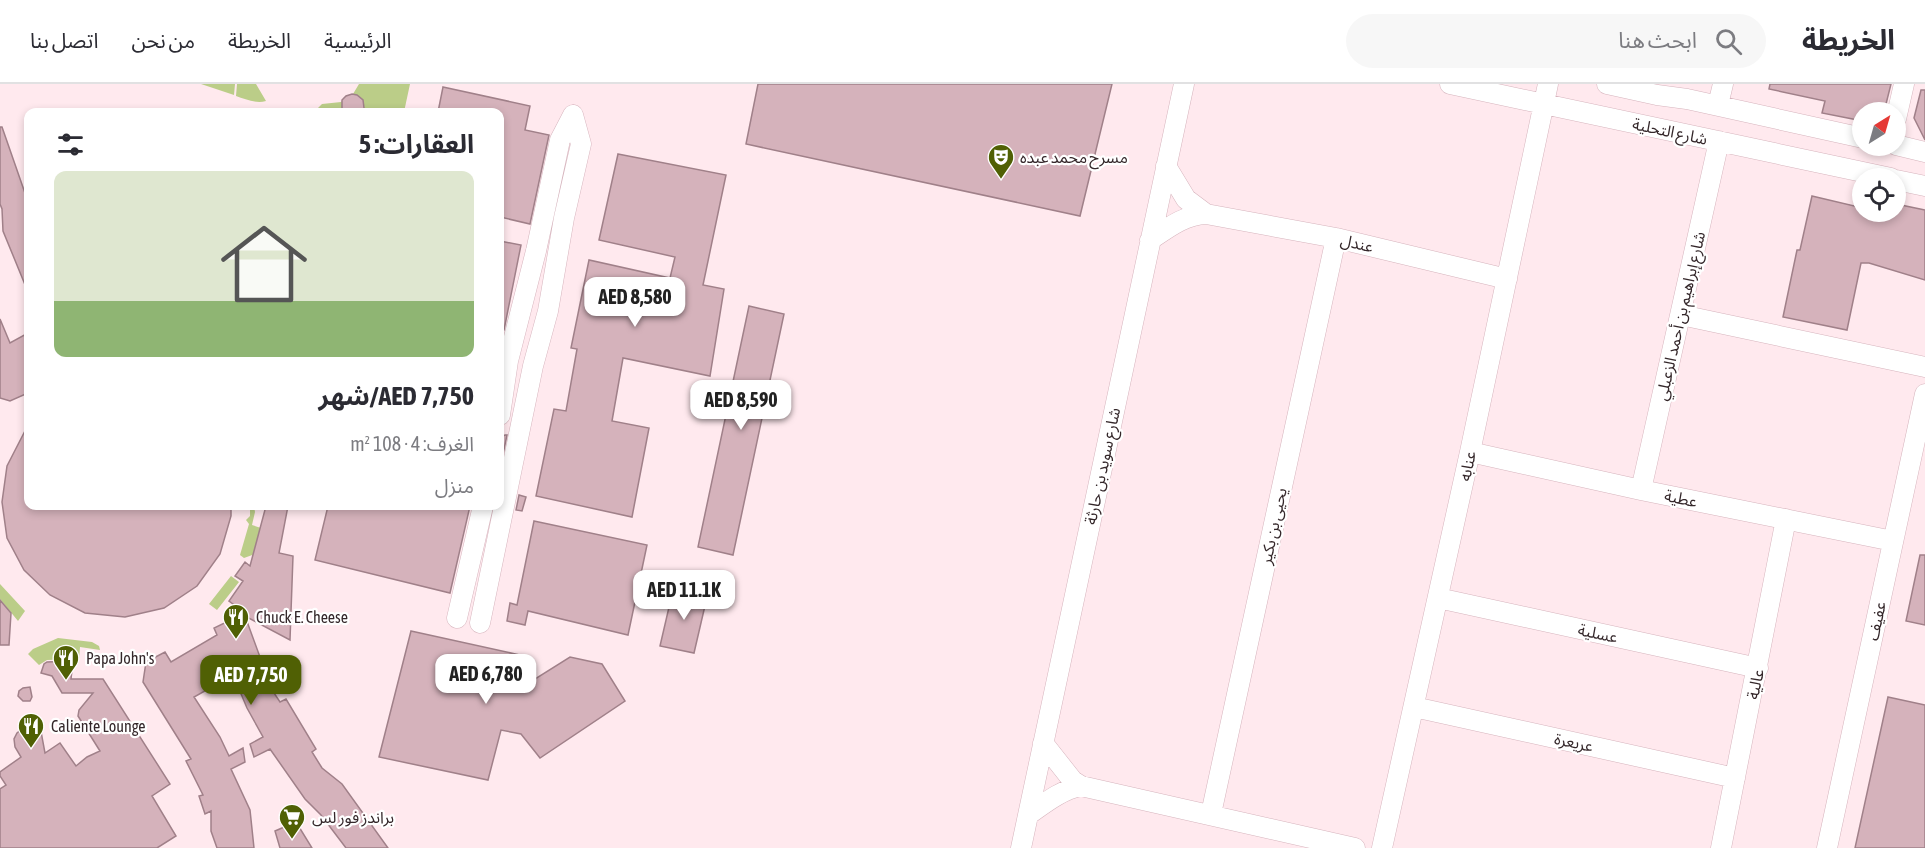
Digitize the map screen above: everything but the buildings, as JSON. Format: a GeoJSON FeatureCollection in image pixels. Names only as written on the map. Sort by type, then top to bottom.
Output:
{"type":"FeatureCollection","features":[{"type":"Feature","properties":{"kind":"street","name":"شارع سويد بن حارثة"},"geometry":{"type":"LineString","coordinates":[[1021,848],[1184,84]]}},
{"type":"Feature","properties":{"kind":"street","name":"شارع التحلية"},"geometry":{"type":"LineString","coordinates":[[1450,84],[1852,170]]}},
{"type":"Feature","properties":{"kind":"street","name":"عنابه"},"geometry":{"type":"LineString","coordinates":[[1382,848],[1470,452],[1548,84]]}},
{"type":"Feature","properties":{"kind":"street","name":"شارع التحلية"},"geometry":{"type":"LineString","coordinates":[[1607,84],[1657,95],[1689,91],[1718,105],[1852,135]]}},
{"type":"Feature","properties":{"kind":"street"},"geometry":{"type":"LineString","coordinates":[[1718,105],[1723,84]]}},
{"type":"Feature","properties":{"kind":"street"},"geometry":{"type":"LineString","coordinates":[[1900,102],[1904,84]]}},
{"type":"Feature","properties":{"kind":"street"},"geometry":{"type":"LineString","coordinates":[[504,360],[516,331],[560,140],[573,116],[581,144],[548,312],[504,489]]}},
{"type":"Feature","properties":{"kind":"street","name":"شارع إبراهيم بن أحمد الزعبلي"},"geometry":{"type":"LineString","coordinates":[[1641,490],[1719,141]]}},
{"type":"Feature","properties":{"kind":"street"},"geometry":{"type":"LineString","coordinates":[[1906,147],[1925,152]]}},
{"type":"Feature","properties":{"kind":"street"},"geometry":{"type":"LineString","coordinates":[[1166,166],[1186,199],[1206,214]]}},
{"type":"Feature","properties":{"kind":"street"},"geometry":{"type":"LineString","coordinates":[[1906,182],[1925,186]]}},
{"type":"Feature","properties":{"kind":"street","name":"عندل"},"geometry":{"type":"LineString","coordinates":[[1150,240],[1182,219],[1192,215],[1206,214],[1336,238],[1507,279]]}},
{"type":"Feature","properties":{"kind":"street"},"geometry":{"type":"LineString","coordinates":[[541,228],[562,232]]}},
{"type":"Feature","properties":{"kind":"street","name":"يحيى بن بكير"},"geometry":{"type":"LineString","coordinates":[[1211,814],[1336,238]]}},
{"type":"Feature","properties":{"kind":"street"},"geometry":{"type":"LineString","coordinates":[[1681,315],[1925,367]]}},
{"type":"Feature","properties":{"kind":"street"},"geometry":{"type":"LineString","coordinates":[[516,331],[541,338]]}},
{"type":"Feature","properties":{"kind":"street"},"geometry":{"type":"LineString","coordinates":[[504,394],[527,398]]}},
{"type":"Feature","properties":{"kind":"street","name":"عفيف"},"geometry":{"type":"LineString","coordinates":[[1827,848],[1925,394]]}},
{"type":"Feature","properties":{"kind":"street","name":"عطية"},"geometry":{"type":"LineString","coordinates":[[1470,452],[1641,490],[1893,541]]}},
{"type":"Feature","properties":{"kind":"street"},"geometry":{"type":"LineString","coordinates":[[457,618],[482,510]]}},
{"type":"Feature","properties":{"kind":"street"},"geometry":{"type":"LineString","coordinates":[[480,623],[500,510]]}},
{"type":"Feature","properties":{"kind":"street","name":"عالية"},"geometry":{"type":"LineString","coordinates":[[1721,848],[1786,519]]}},
{"type":"Feature","properties":{"kind":"street","name":"عسلية"},"geometry":{"type":"LineString","coordinates":[[1438,598],[1758,668]]}},
{"type":"Feature","properties":{"kind":"street","name":"عريعرة"},"geometry":{"type":"LineString","coordinates":[[1414,707],[1735,778]]}},
{"type":"Feature","properties":{"kind":"street"},"geometry":{"type":"LineString","coordinates":[[1043,743],[1073,781],[1081,786],[1355,848]]}},
{"type":"Feature","properties":{"kind":"street"},"geometry":{"type":"LineString","coordinates":[[1028,815],[1058,794],[1069,788],[1081,786]]}},
{"type":"Feature","properties":{"kind":"green space"},"geometry":{"type":"Polygon","coordinates":[[[201,84],[235,84],[234,95],[201,84]]]}},
{"type":"Feature","properties":{"kind":"green space"},"geometry":{"type":"Polygon","coordinates":[[[237,84],[256,84],[266,101],[254,102],[236,96],[237,84]]]}},
{"type":"Feature","properties":{"kind":"green space"},"geometry":{"type":"Polygon","coordinates":[[[359,84],[410,84],[405,108],[318,108],[322,104],[341,102],[346,96],[353,94],[359,84]]]}},
{"type":"Feature","properties":{"kind":"green space"},"geometry":{"type":"Polygon","coordinates":[[[250,510],[255,510],[252,525],[261,528],[255,554],[244,558],[240,555],[249,524],[246,520],[250,516],[250,510]]]}},
{"type":"Feature","properties":{"kind":"green space"},"geometry":{"type":"Polygon","coordinates":[[[231,576],[239,582],[217,610],[209,604],[231,576]]]}},
{"type":"Feature","properties":{"kind":"green space"},"geometry":{"type":"Polygon","coordinates":[[[0,584],[25,611],[18,621],[0,599],[0,584]]]}},
{"type":"Feature","properties":{"kind":"green space"},"geometry":{"type":"Polygon","coordinates":[[[58,638],[92,642],[99,646],[100,650],[80,647],[79,659],[47,660],[39,665],[28,654],[33,649],[58,638]]]}},
{"type":"Feature","properties":{"kind":"place","name":"مسرح محمد عبده"},"geometry":{"type":"Point","coordinates":[1001,180]}},
{"type":"Feature","properties":{"kind":"place","name":"Chuck E. Cheese"},"geometry":{"type":"Point","coordinates":[236,640]}},
{"type":"Feature","properties":{"kind":"place","name":"Papa John's"},"geometry":{"type":"Point","coordinates":[66,681]}},
{"type":"Feature","properties":{"kind":"place","name":"Caliente Lounge"},"geometry":{"type":"Point","coordinates":[31,749]}},
{"type":"Feature","properties":{"kind":"place","name":"براندز فور لس"},"geometry":{"type":"Point","coordinates":[292,840]}}]}
